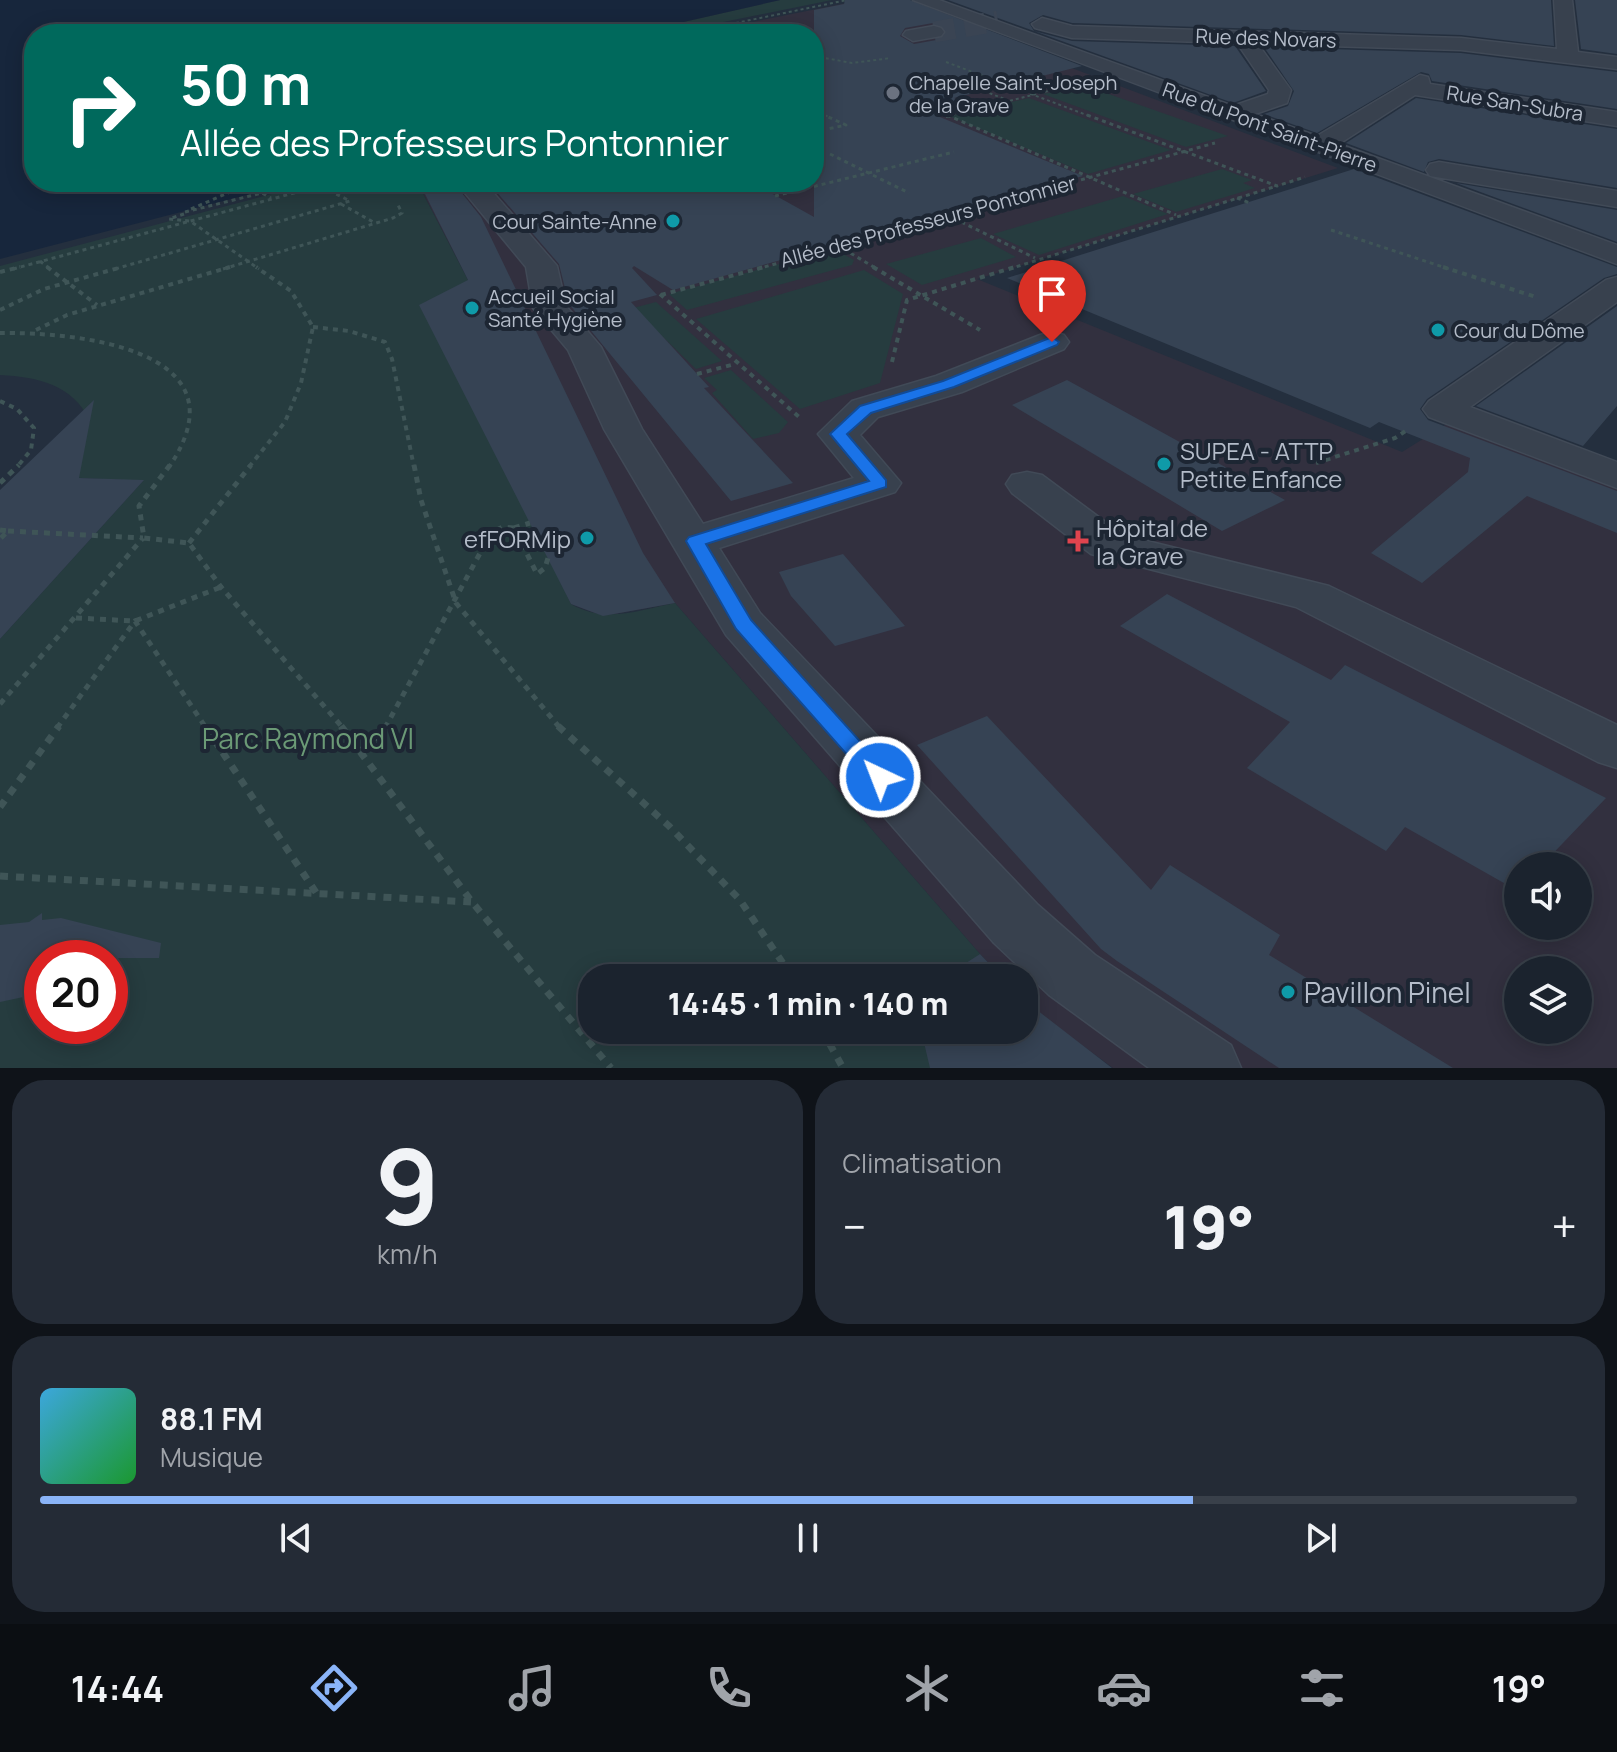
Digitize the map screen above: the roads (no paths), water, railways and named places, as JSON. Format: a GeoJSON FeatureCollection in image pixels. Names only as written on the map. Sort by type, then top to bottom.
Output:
{"type":"FeatureCollection","features":[{"type":"Feature","properties":{"kind":"street","name":"Rue du Pont Saint-Pierre"},"geometry":{"type":"LineString","coordinates":[[922,0],[1617,255]]}},
{"type":"Feature","properties":{"kind":"street","name":"Rue des Novars"},"geometry":{"type":"LineString","coordinates":[[976,0],[1006,18],[1072,32],[1461,44],[1569,51]]}},
{"type":"Feature","properties":{"kind":"street"},"geometry":{"type":"LineString","coordinates":[[1563,0],[1569,51]]}},
{"type":"Feature","properties":{"kind":"street"},"geometry":{"type":"LineString","coordinates":[[1149,14],[1154,25],[1165,34]]}},
{"type":"Feature","properties":{"kind":"street"},"geometry":{"type":"LineString","coordinates":[[1233,114],[1279,98],[1280,90],[1243,37]]}},
{"type":"Feature","properties":{"kind":"street"},"geometry":{"type":"LineString","coordinates":[[1320,145],[1420,82],[1461,44]]}},
{"type":"Feature","properties":{"kind":"street"},"geometry":{"type":"LineString","coordinates":[[1569,51],[1617,49]]}},
{"type":"Feature","properties":{"kind":"street"},"geometry":{"type":"LineString","coordinates":[[1569,51],[1617,63]]}},
{"type":"Feature","properties":{"kind":"street","name":"Rue San-Subra"},"geometry":{"type":"LineString","coordinates":[[1420,82],[1617,119]]}},
{"type":"Feature","properties":{"kind":"street"},"geometry":{"type":"LineString","coordinates":[[1393,173],[1435,169],[1617,199]]}},
{"type":"Feature","properties":{"kind":"street"},"geometry":{"type":"LineString","coordinates":[[478,192],[541,266],[550,308],[584,347],[623,429],[695,541],[743,624],[1016,924],[1072,975],[1206,1068]]}},
{"type":"Feature","properties":{"kind":"street"},"geometry":{"type":"LineString","coordinates":[[1617,287],[1442,409],[1617,476]]}},
{"type":"Feature","properties":{"kind":"street"},"geometry":{"type":"LineString","coordinates":[[1582,311],[1617,321]]}},
{"type":"Feature","properties":{"kind":"street"},"geometry":{"type":"LineString","coordinates":[[695,541],[880,483],[838,434],[865,409],[949,384],[1036,348]]}},
{"type":"Feature","properties":{"kind":"street"},"geometry":{"type":"LineString","coordinates":[[1027,484],[1107,545],[1312,596],[1617,748]]}},
{"type":"Feature","properties":{"kind":"water"},"geometry":{"type":"Polygon","coordinates":[[[0,0],[780,0],[674,24],[24,24],[24,192],[258,192],[0,259],[0,0]]]}},
{"type":"Feature","properties":{"kind":"tunnel"},"geometry":{"type":"LineString","coordinates":[[934,32],[998,21]]}},
{"type":"Feature","properties":{"kind":"place","name":"Chapelle Saint-Joseph de la Grave"},"geometry":{"type":"Point","coordinates":[893,93]}},
{"type":"Feature","properties":{"kind":"place","name":"Cour Sainte-Anne"},"geometry":{"type":"Point","coordinates":[673,221]}},
{"type":"Feature","properties":{"kind":"place","name":"Accueil Social Santé Hygiène"},"geometry":{"type":"Point","coordinates":[472,308]}},
{"type":"Feature","properties":{"kind":"place","name":"Cour du Dôme"},"geometry":{"type":"Point","coordinates":[1438,330]}},
{"type":"Feature","properties":{"kind":"place","name":"SUPEA - ATTP Petite Enfance"},"geometry":{"type":"Point","coordinates":[1164,464]}},
{"type":"Feature","properties":{"kind":"place","name":"efFORMip"},"geometry":{"type":"Point","coordinates":[587,538]}},
{"type":"Feature","properties":{"kind":"place","name":"Hôpital de la Grave"},"geometry":{"type":"Point","coordinates":[1078,541]}},
{"type":"Feature","properties":{"kind":"place","name":"Pavillon Pinel"},"geometry":{"type":"Point","coordinates":[1288,992]}},
{"type":"Feature","properties":{"kind":"park label","name":"Parc Raymond VI"},"geometry":{"type":"Point","coordinates":[308,738]}}]}
